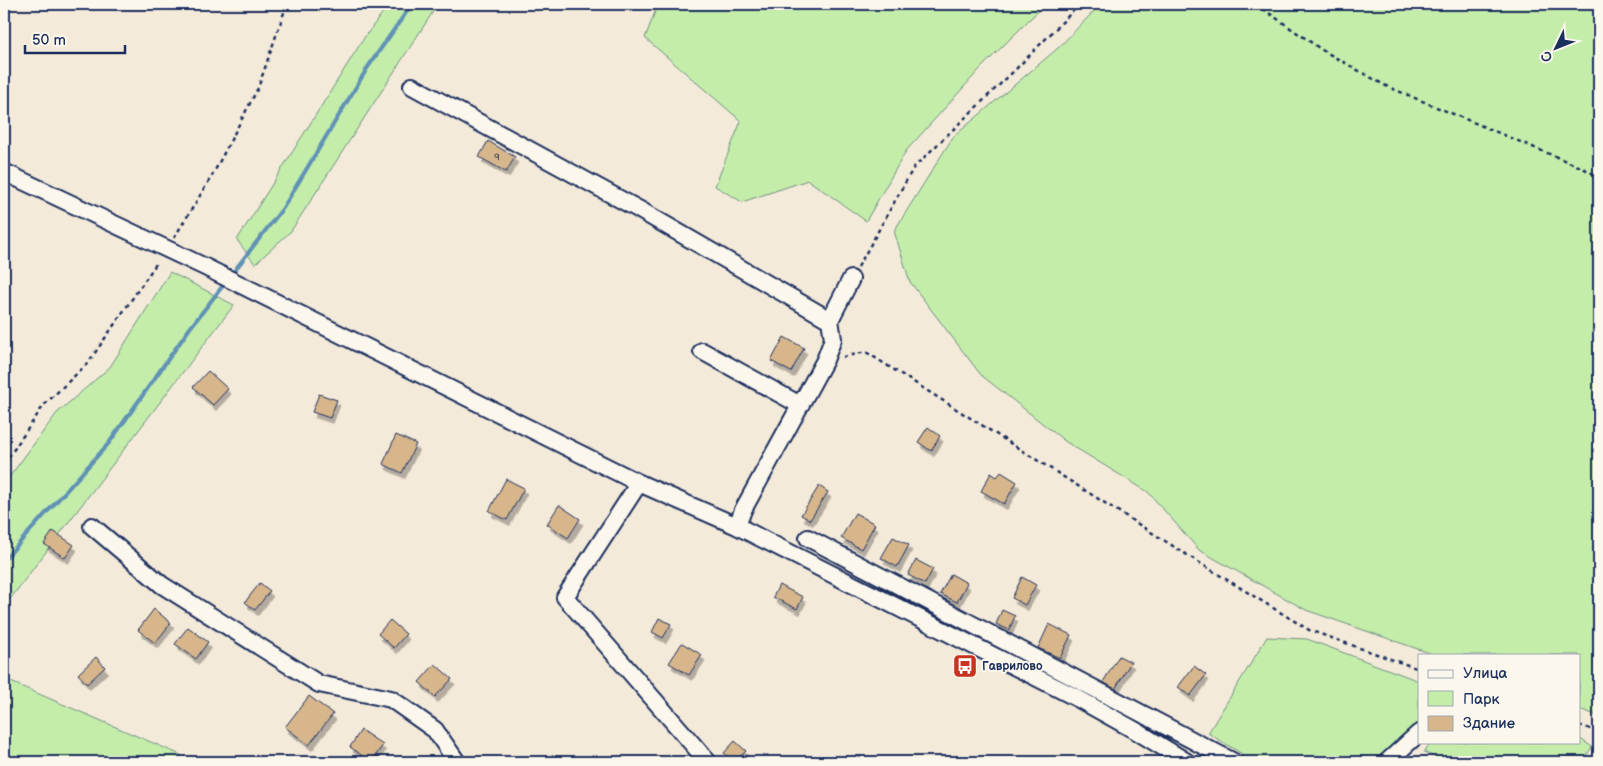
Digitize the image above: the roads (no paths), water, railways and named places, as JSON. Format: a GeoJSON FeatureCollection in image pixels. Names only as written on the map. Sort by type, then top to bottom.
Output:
{"type":"FeatureCollection","features":[{"type":"Feature","properties":{"kind":"street"},"geometry":{"type":"LineString","coordinates":[[412,86],[638,209],[830,320]]}},
{"type":"Feature","properties":{"kind":"street"},"geometry":{"type":"LineString","coordinates":[[4,172],[205,267],[639,483],[737,526],[1077,698],[1187,762]]}},
{"type":"Feature","properties":{"kind":"street"},"geometry":{"type":"LineString","coordinates":[[737,526],[743,510],[825,360],[833,339],[830,320],[851,279]]}},
{"type":"Feature","properties":{"kind":"street"},"geometry":{"type":"LineString","coordinates":[[702,350],[800,405]]}},
{"type":"Feature","properties":{"kind":"street"},"geometry":{"type":"LineString","coordinates":[[639,483],[565,597],[708,762]]}},
{"type":"Feature","properties":{"kind":"street"},"geometry":{"type":"LineString","coordinates":[[92,526],[162,585],[320,684],[391,699],[435,730],[458,762]]}},
{"type":"Feature","properties":{"kind":"street"},"geometry":{"type":"LineString","coordinates":[[808,538],[1234,762]]}},
{"type":"Feature","properties":{"kind":"street"},"geometry":{"type":"LineString","coordinates":[[1386,762],[1418,734]]}},
{"type":"Feature","properties":{"kind":"waterway"},"geometry":{"type":"LineString","coordinates":[[231,275],[283,208],[368,67],[412,4]]}},
{"type":"Feature","properties":{"kind":"waterway"},"geometry":{"type":"LineString","coordinates":[[4,560],[109,443],[190,328],[225,283]]}},
{"type":"Feature","properties":{"kind":"place","name":"Гаврилово"},"geometry":{"type":"Point","coordinates":[965,666]}}]}
